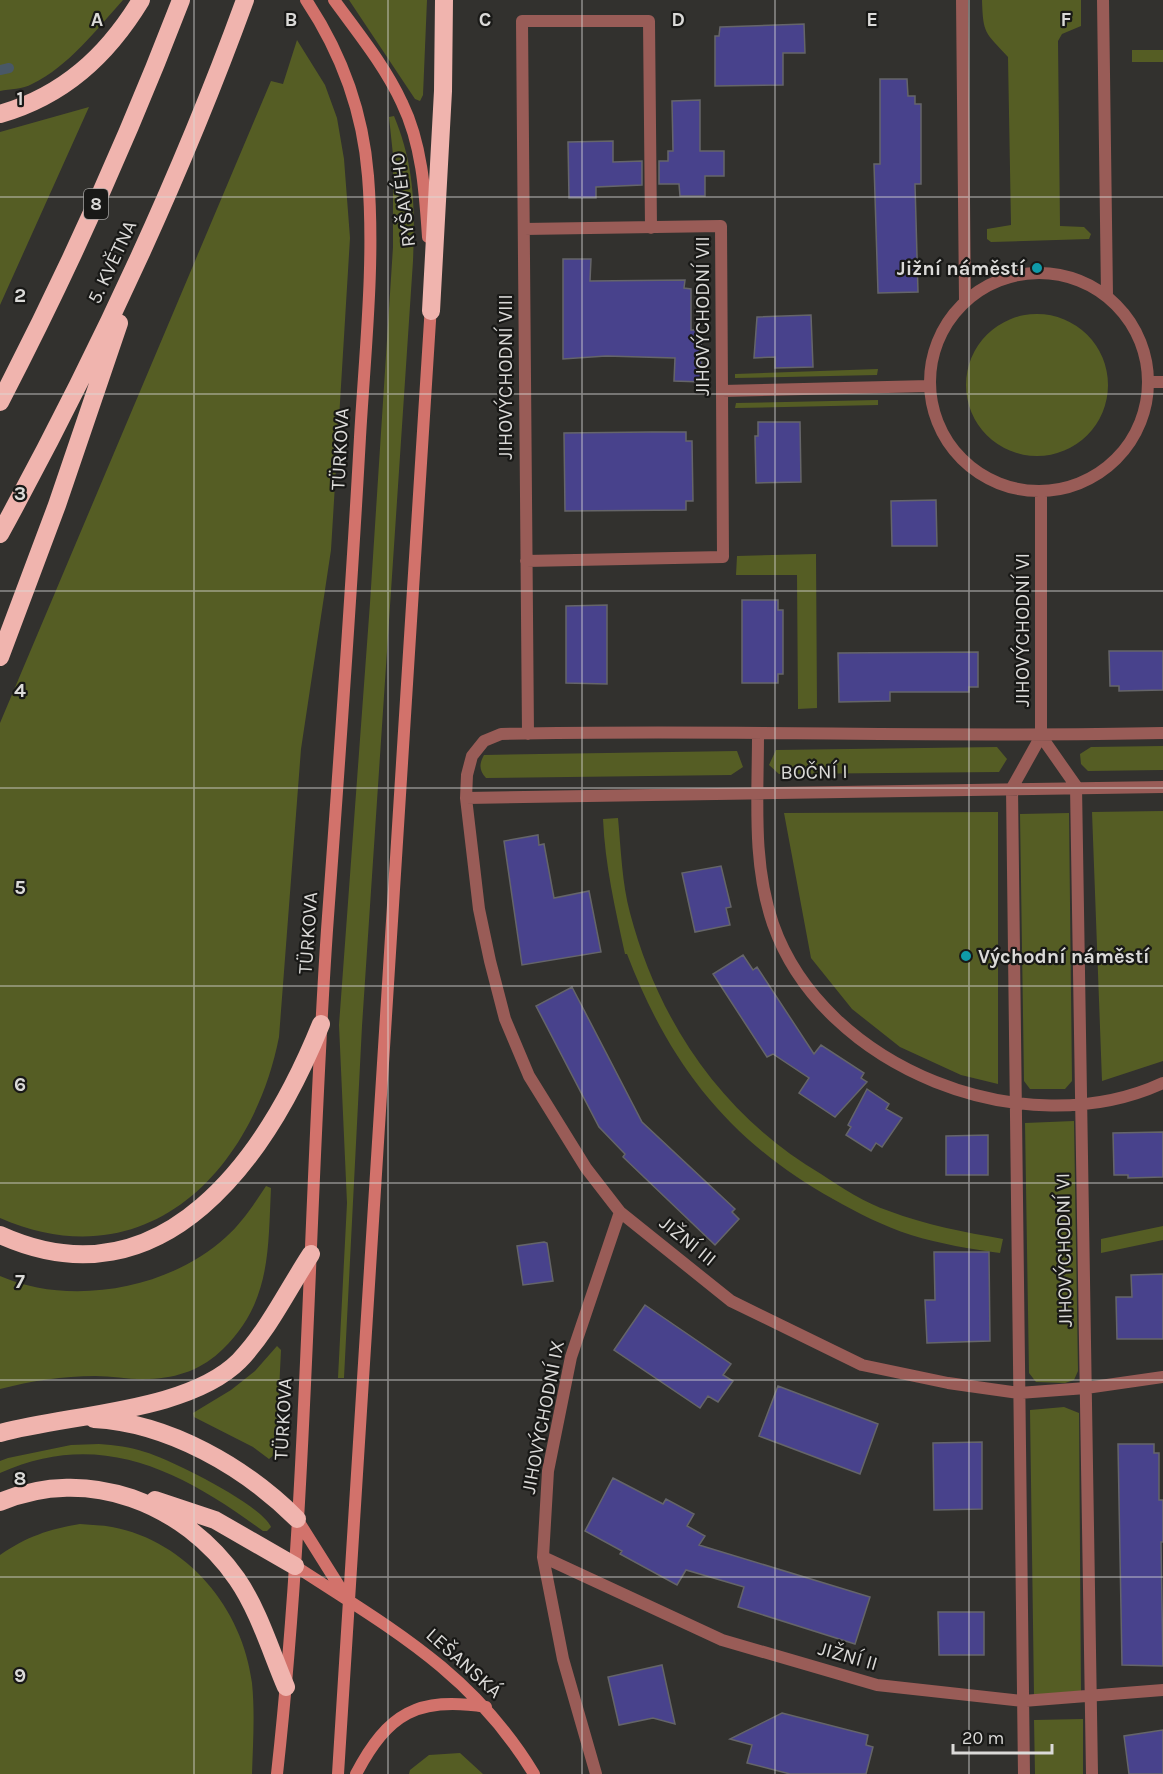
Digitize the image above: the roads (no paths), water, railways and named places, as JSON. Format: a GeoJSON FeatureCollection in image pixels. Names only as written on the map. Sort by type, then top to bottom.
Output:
{"type":"FeatureCollection","features":[{"type":"Feature","properties":{"kind":"highway"},"geometry":{"type":"LineString","coordinates":[[0,114],[47,97],[69,82],[115,38],[141,0]]}},
{"type":"Feature","properties":{"kind":"highway","name":"5. KVĚTNA"},"geometry":{"type":"LineString","coordinates":[[0,402],[53,299],[101,194],[181,0]]}},
{"type":"Feature","properties":{"kind":"highway","name":"5. KVĚTNA"},"geometry":{"type":"LineString","coordinates":[[0,534],[95,352],[151,231],[222,63],[245,0]]}},
{"type":"Feature","properties":{"kind":"highway"},"geometry":{"type":"LineString","coordinates":[[431,311],[443,91],[444,0]]}},
{"type":"Feature","properties":{"kind":"highway"},"geometry":{"type":"LineString","coordinates":[[0,657],[57,505],[151,231]]}},
{"type":"Feature","properties":{"kind":"highway"},"geometry":{"type":"LineString","coordinates":[[0,1235],[27,1246],[52,1251],[97,1252],[132,1246],[181,1224],[203,1208],[262,1138],[305,1064],[321,1024]]}},
{"type":"Feature","properties":{"kind":"highway"},"geometry":{"type":"LineString","coordinates":[[0,1433],[177,1397],[219,1377],[253,1344],[311,1254]]}},
{"type":"Feature","properties":{"kind":"highway"},"geometry":{"type":"LineString","coordinates":[[59,1420],[116,1421],[161,1433],[235,1469],[275,1497],[297,1519]]}},
{"type":"Feature","properties":{"kind":"highway"},"geometry":{"type":"LineString","coordinates":[[0,1502],[19,1494],[70,1487],[155,1500],[215,1520],[295,1566]]}},
{"type":"Feature","properties":{"kind":"highway"},"geometry":{"type":"LineString","coordinates":[[123,1495],[163,1511],[183,1524],[227,1566],[251,1605],[286,1687]]}},
{"type":"Feature","properties":{"kind":"main road","name":"TÜRKOVA"},"geometry":{"type":"LineString","coordinates":[[277,1774],[295,1566],[321,1024],[352,584],[368,290],[368,179],[362,129],[354,96],[333,44],[306,0]]}},
{"type":"Feature","properties":{"kind":"main road","name":"RYŠAVÉHO"},"geometry":{"type":"LineString","coordinates":[[334,0],[392,83],[411,126],[422,171],[431,311]]}},
{"type":"Feature","properties":{"kind":"main road"},"geometry":{"type":"LineString","coordinates":[[338,1774],[431,311]]}},
{"type":"Feature","properties":{"kind":"main road"},"geometry":{"type":"LineString","coordinates":[[297,1519],[349,1601]]}},
{"type":"Feature","properties":{"kind":"main road","name":"LEŠANSKÁ"},"geometry":{"type":"LineString","coordinates":[[295,1566],[409,1640],[461,1682],[514,1740],[534,1774]]}},
{"type":"Feature","properties":{"kind":"main road"},"geometry":{"type":"LineString","coordinates":[[356,1774],[380,1734],[388,1726],[418,1708],[446,1702],[486,1707]]}},
{"type":"Feature","properties":{"kind":"street"},"geometry":{"type":"LineString","coordinates":[[962,0],[965,301]]}},
{"type":"Feature","properties":{"kind":"street"},"geometry":{"type":"LineString","coordinates":[[1103,0],[1107,296]]}},
{"type":"Feature","properties":{"kind":"street","name":"JIHOVÝCHODNÍ VIII"},"geometry":{"type":"LineString","coordinates":[[528,734],[522,21],[650,21],[651,228]]}},
{"type":"Feature","properties":{"kind":"street","name":"JIHOVÝCHODNÍ VII"},"geometry":{"type":"LineString","coordinates":[[526,561],[723,557],[721,226],[651,228]]}},
{"type":"Feature","properties":{"kind":"street"},"geometry":{"type":"LineString","coordinates":[[524,230],[651,228]]}},
{"type":"Feature","properties":{"kind":"street"},"geometry":{"type":"LineString","coordinates":[[1050,273],[1080,280],[1107,296],[1129,320],[1143,349],[1149,382],[1143,416],[1128,446],[1104,471],[1074,487],[1041,492],[1007,488],[976,473],[952,450],[936,420],[929,387],[933,355],[945,326],[965,301],[1000,280],[1019,274],[1050,273]]}},
{"type":"Feature","properties":{"kind":"street"},"geometry":{"type":"LineString","coordinates":[[1149,382],[1163,382]]}},
{"type":"Feature","properties":{"kind":"street"},"geometry":{"type":"LineString","coordinates":[[722,391],[929,387]]}},
{"type":"Feature","properties":{"kind":"street","name":"JIHOVÝCHODNÍ VI"},"geometry":{"type":"LineString","coordinates":[[1024,1774],[1012,788],[1041,736],[1041,492]]}},
{"type":"Feature","properties":{"kind":"street","name":"BOČNÍ I"},"geometry":{"type":"LineString","coordinates":[[1163,733],[1041,736],[807,733],[758,735],[501,734],[484,741],[472,756],[467,775],[466,798],[1076,786],[1163,787]]}},
{"type":"Feature","properties":{"kind":"street"},"geometry":{"type":"LineString","coordinates":[[758,735],[758,852],[764,895],[774,926],[806,987],[832,1016],[862,1041],[896,1064],[933,1082],[966,1093],[1016,1103],[1081,1104],[1118,1098],[1163,1083]]}},
{"type":"Feature","properties":{"kind":"street"},"geometry":{"type":"LineString","coordinates":[[1041,736],[1076,786]]}},
{"type":"Feature","properties":{"kind":"street","name":"JIHOVÝCHODNÍ VI"},"geometry":{"type":"LineString","coordinates":[[1076,786],[1092,1774]]}},
{"type":"Feature","properties":{"kind":"street","name":"JIŽNÍ III"},"geometry":{"type":"LineString","coordinates":[[466,798],[479,909],[506,1019],[528,1076],[586,1168],[620,1212],[731,1301],[862,1365],[948,1383],[1019,1393],[1086,1389],[1163,1377]]}},
{"type":"Feature","properties":{"kind":"street","name":"JIHOVÝCHODNÍ IX"},"geometry":{"type":"LineString","coordinates":[[596,1774],[563,1659],[543,1557],[548,1472],[571,1357],[620,1212]]}},
{"type":"Feature","properties":{"kind":"street","name":"JIŽNÍ II"},"geometry":{"type":"LineString","coordinates":[[543,1557],[722,1640],[877,1685],[1023,1701],[1163,1690]]}},
{"type":"Feature","properties":{"kind":"waterway"},"geometry":{"type":"LineString","coordinates":[[0,70],[9,68]]}},
{"type":"Feature","properties":{"kind":"place","name":"Jižní náměstí"},"geometry":{"type":"Point","coordinates":[1037,268]}},
{"type":"Feature","properties":{"kind":"place","name":"Východní náměstí"},"geometry":{"type":"Point","coordinates":[966,956]}}]}
